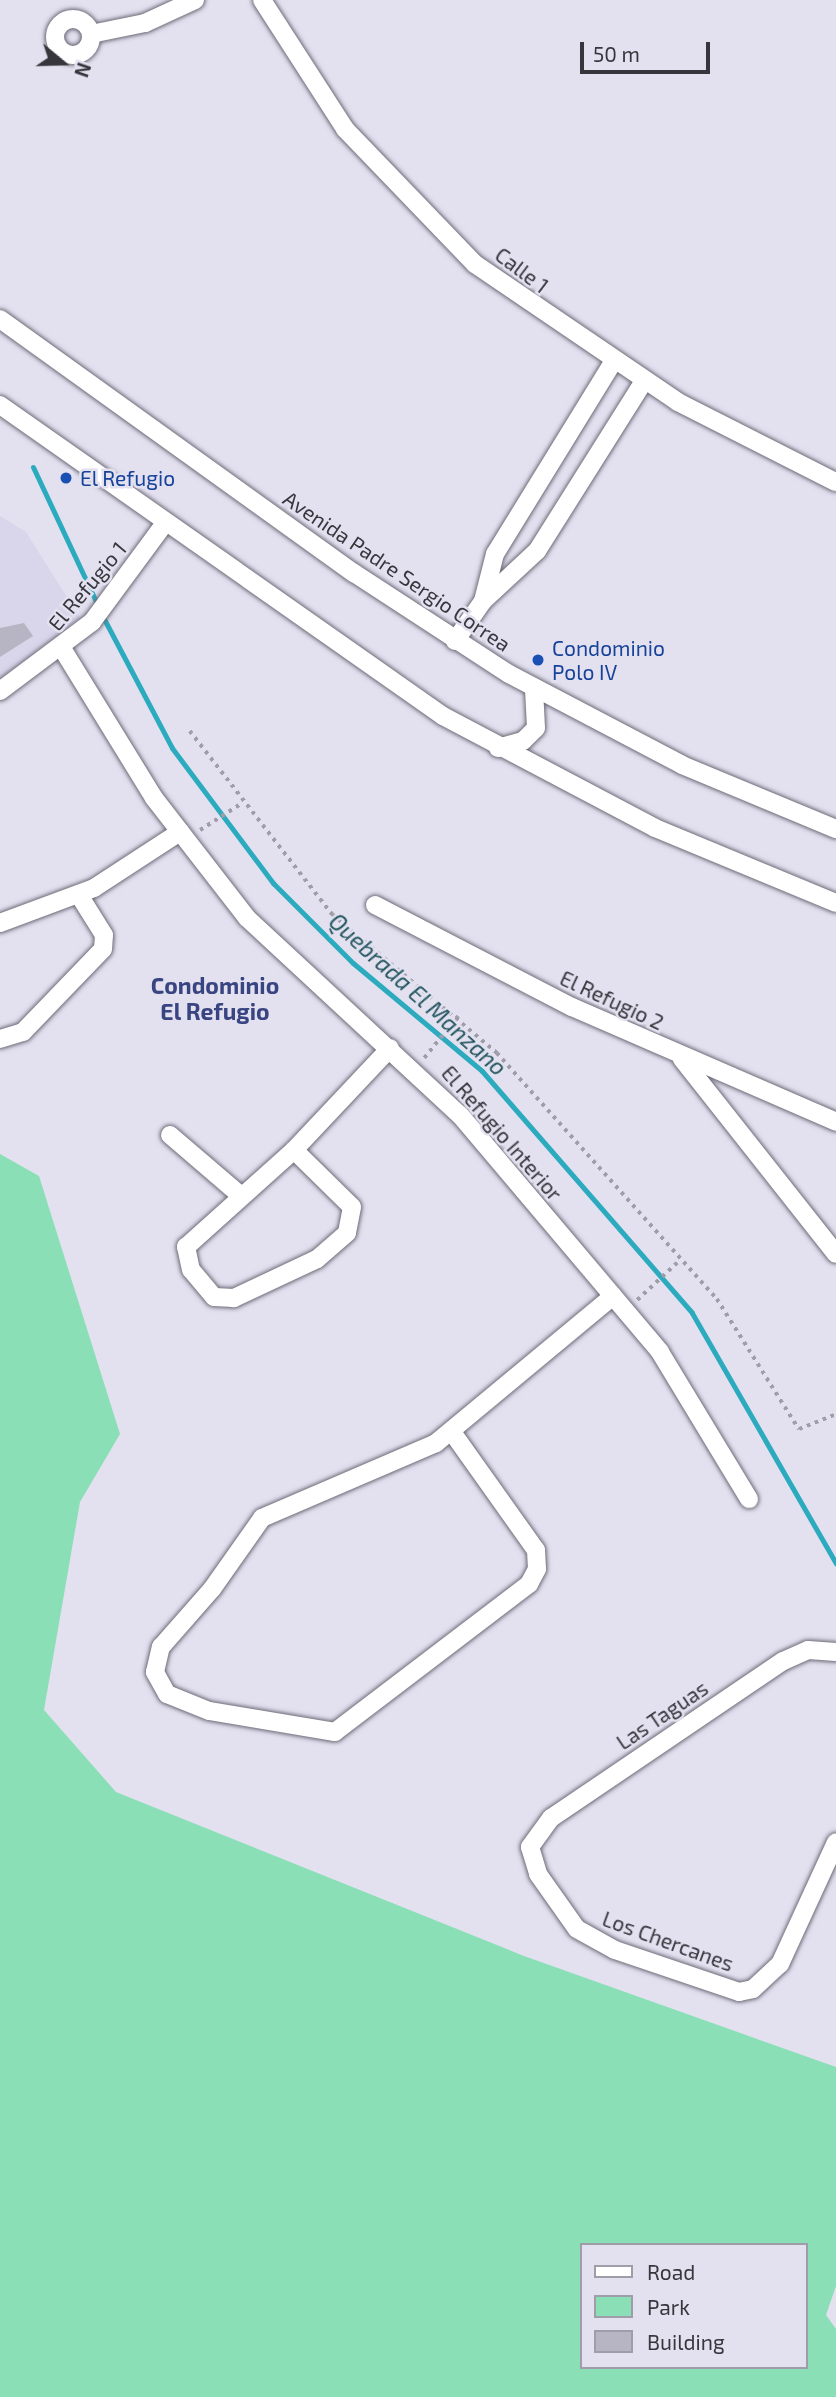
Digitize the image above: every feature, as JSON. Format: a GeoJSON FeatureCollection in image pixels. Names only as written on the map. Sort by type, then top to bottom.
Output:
{"type":"FeatureCollection","features":[{"type":"Feature","properties":{"kind":"street"},"geometry":{"type":"LineString","coordinates":[[91,34],[145,23],[195,0]]}},
{"type":"Feature","properties":{"kind":"street","name":"Calle 1"},"geometry":{"type":"LineString","coordinates":[[262,0],[324,100],[407,200],[475,264],[644,381],[836,482]]}},
{"type":"Feature","properties":{"kind":"street","name":"Avenida Padre Sergio Correa"},"geometry":{"type":"LineString","coordinates":[[0,319],[455,641],[534,688],[682,765],[836,829]]}},
{"type":"Feature","properties":{"kind":"street"},"geometry":{"type":"LineString","coordinates":[[483,601],[495,554],[613,362]]}},
{"type":"Feature","properties":{"kind":"street"},"geometry":{"type":"LineString","coordinates":[[455,641],[483,601],[529,562],[644,381]]}},
{"type":"Feature","properties":{"kind":"street"},"geometry":{"type":"LineString","coordinates":[[0,405],[330,643],[498,748],[666,833],[836,902]]}},
{"type":"Feature","properties":{"kind":"street","name":"El Refugio 1"},"geometry":{"type":"LineString","coordinates":[[0,691],[63,650],[92,622],[111,600],[165,523]]}},
{"type":"Feature","properties":{"kind":"street","name":"El Refugio Interior"},"geometry":{"type":"LineString","coordinates":[[63,650],[180,832],[267,940],[390,1048],[460,1115],[613,1296],[682,1383],[749,1499]]}},
{"type":"Feature","properties":{"kind":"street"},"geometry":{"type":"LineString","coordinates":[[498,748],[523,741],[536,728],[534,688]]}},
{"type":"Feature","properties":{"kind":"street"},"geometry":{"type":"LineString","coordinates":[[0,922],[79,895],[180,832]]}},
{"type":"Feature","properties":{"kind":"street"},"geometry":{"type":"LineString","coordinates":[[0,1039],[23,1032],[103,950],[104,935],[79,895]]}},
{"type":"Feature","properties":{"kind":"street","name":"El Refugio 2"},"geometry":{"type":"LineString","coordinates":[[375,905],[467,957],[680,1056],[836,1122]]}},
{"type":"Feature","properties":{"kind":"street"},"geometry":{"type":"LineString","coordinates":[[294,1150],[352,1207],[347,1233],[317,1259],[234,1298],[214,1297],[191,1270],[186,1247],[240,1195],[294,1150],[390,1048]]}},
{"type":"Feature","properties":{"kind":"street"},"geometry":{"type":"LineString","coordinates":[[680,1056],[836,1254]]}},
{"type":"Feature","properties":{"kind":"street"},"geometry":{"type":"LineString","coordinates":[[170,1135],[240,1195]]}},
{"type":"Feature","properties":{"kind":"street"},"geometry":{"type":"LineString","coordinates":[[452,1432],[536,1550],[537,1569],[529,1584],[335,1732],[209,1711],[167,1694],[155,1672],[161,1647],[212,1589],[262,1518],[383,1471],[452,1432],[613,1296]]}},
{"type":"Feature","properties":{"kind":"street","name":"Las Taguas"},"geometry":{"type":"LineString","coordinates":[[530,1847],[551,1818],[783,1661],[808,1650],[836,1652]]}},
{"type":"Feature","properties":{"kind":"street","name":"Los Chercanes"},"geometry":{"type":"LineString","coordinates":[[530,1847],[538,1874],[577,1929],[615,1950],[739,1992],[752,1989],[780,1964],[836,1842]]}},
{"type":"Feature","properties":{"kind":"path"},"geometry":{"type":"LineString","coordinates":[[190,731],[242,803],[332,915],[458,1016],[680,1260],[735,1325],[799,1429],[836,1414]]}},
{"type":"Feature","properties":{"kind":"path"},"geometry":{"type":"LineString","coordinates":[[206,829],[242,803]]}},
{"type":"Feature","properties":{"kind":"path"},"geometry":{"type":"LineString","coordinates":[[430,1049],[458,1016]]}},
{"type":"Feature","properties":{"kind":"path"},"geometry":{"type":"LineString","coordinates":[[652,1286],[680,1260]]}},
{"type":"Feature","properties":{"kind":"shaded area"},"geometry":{"type":"Polygon","coordinates":[[[0,516],[26,532],[80,618],[0,679],[0,516]]]}},
{"type":"Feature","properties":{"kind":"green space"},"geometry":{"type":"Polygon","coordinates":[[[0,1154],[39,1176],[120,1434],[80,1502],[44,1710],[116,1792],[524,1956],[836,2067],[836,2286],[826,2315],[836,2329],[836,2397],[0,2397],[0,1154]]]}},
{"type":"Feature","properties":{"kind":"building"},"geometry":{"type":"Polygon","coordinates":[[[24,623],[33,636],[0,657],[0,628],[24,623]]]}},
{"type":"Feature","properties":{"kind":"waterway","name":"Quebrada El Manzano"},"geometry":{"type":"LineString","coordinates":[[33,467],[99,608]]}},
{"type":"Feature","properties":{"kind":"waterway","name":"Quebrada El Manzano"},"geometry":{"type":"LineString","coordinates":[[103,617],[172,748],[273,883],[353,963],[482,1071],[692,1313],[836,1563]]}},
{"type":"Feature","properties":{"kind":"place","name":"El Refugio"},"geometry":{"type":"Point","coordinates":[66,478]}},
{"type":"Feature","properties":{"kind":"place","name":"Condominio Polo IV"},"geometry":{"type":"Point","coordinates":[538,660]}},
{"type":"Feature","properties":{"kind":"district","name":"Condominio El Refugio"},"geometry":{"type":"Point","coordinates":[215,998]}}]}
